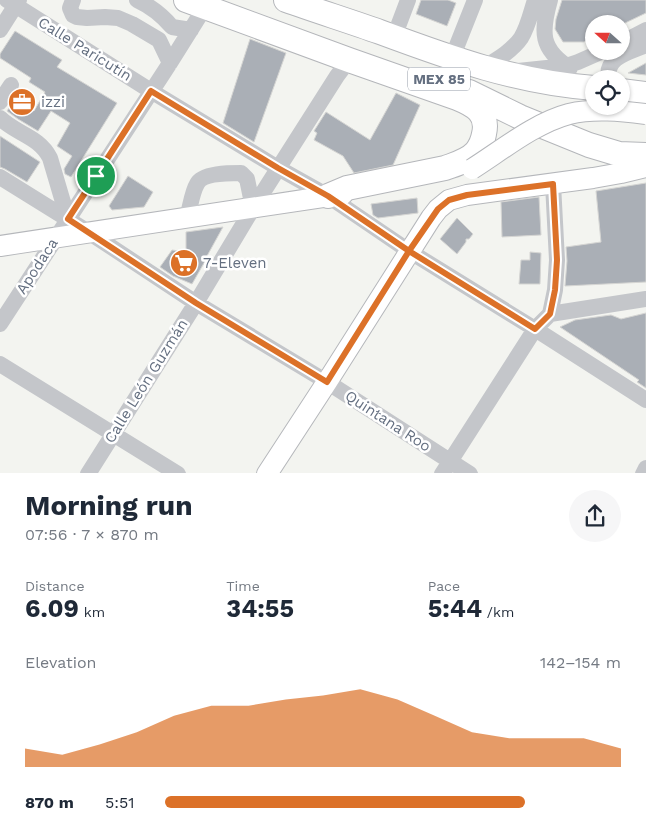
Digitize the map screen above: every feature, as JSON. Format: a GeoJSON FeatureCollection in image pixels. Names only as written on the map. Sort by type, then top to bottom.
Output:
{"type":"FeatureCollection","features":[{"type":"Feature","properties":{"kind":"highway","name":"MEX 85"},"geometry":{"type":"LineString","coordinates":[[232,0],[398,62],[437,84],[467,91],[567,137],[619,154],[646,155]]}},
{"type":"Feature","properties":{"kind":"highway","name":"MEX 85"},"geometry":{"type":"LineString","coordinates":[[286,0],[490,70],[542,82],[585,88]]}},
{"type":"Feature","properties":{"kind":"highway"},"geometry":{"type":"LineString","coordinates":[[319,0],[358,16],[386,35]]}},
{"type":"Feature","properties":{"kind":"highway"},"geometry":{"type":"LineString","coordinates":[[196,4],[353,61],[437,84],[482,113],[485,128],[484,136],[477,151],[458,164],[356,186],[340,190],[328,196]]}},
{"type":"Feature","properties":{"kind":"highway"},"geometry":{"type":"LineString","coordinates":[[353,61],[398,62]]}},
{"type":"Feature","properties":{"kind":"highway"},"geometry":{"type":"LineString","coordinates":[[630,90],[646,94]]}},
{"type":"Feature","properties":{"kind":"main road"},"geometry":{"type":"LineString","coordinates":[[0,246],[328,196],[434,182],[472,169],[530,132],[558,118],[582,112],[596,111],[646,114]]}},
{"type":"Feature","properties":{"kind":"main road"},"geometry":{"type":"LineString","coordinates":[[268,473],[409,251],[438,209],[449,200],[467,195],[553,184],[646,167]]}},
{"type":"Feature","properties":{"kind":"street"},"geometry":{"type":"LineString","coordinates":[[72,0],[70,8],[76,17],[118,18],[160,40],[170,63]]}},
{"type":"Feature","properties":{"kind":"street"},"geometry":{"type":"LineString","coordinates":[[137,0],[148,5],[169,23],[191,30]]}},
{"type":"Feature","properties":{"kind":"street"},"geometry":{"type":"LineString","coordinates":[[160,40],[169,23],[166,9],[161,0]]}},
{"type":"Feature","properties":{"kind":"street"},"geometry":{"type":"LineString","coordinates":[[386,35],[408,0]]}},
{"type":"Feature","properties":{"kind":"street"},"geometry":{"type":"LineString","coordinates":[[452,58],[475,0]]}},
{"type":"Feature","properties":{"kind":"street"},"geometry":{"type":"LineString","coordinates":[[490,70],[520,39],[535,0]]}},
{"type":"Feature","properties":{"kind":"street"},"geometry":{"type":"LineString","coordinates":[[550,0],[544,29],[549,49],[566,66],[585,77]]}},
{"type":"Feature","properties":{"kind":"street"},"geometry":{"type":"LineString","coordinates":[[0,30],[14,2]]}},
{"type":"Feature","properties":{"kind":"street","name":"Calle Paricutín"},"geometry":{"type":"LineString","coordinates":[[14,2],[151,91],[328,196],[409,251],[646,400]]}},
{"type":"Feature","properties":{"kind":"street","name":"Apodaca"},"geometry":{"type":"LineString","coordinates":[[0,324],[191,30],[196,4]]}},
{"type":"Feature","properties":{"kind":"street"},"geometry":{"type":"LineString","coordinates":[[630,38],[646,30]]}},
{"type":"Feature","properties":{"kind":"street"},"geometry":{"type":"LineString","coordinates":[[545,39],[564,51],[585,57]]}},
{"type":"Feature","properties":{"kind":"street"},"geometry":{"type":"LineString","coordinates":[[609,70],[612,62],[646,45]]}},
{"type":"Feature","properties":{"kind":"street"},"geometry":{"type":"LineString","coordinates":[[490,70],[566,66],[585,59]]}},
{"type":"Feature","properties":{"kind":"street","name":"Calle León Guzmán"},"geometry":{"type":"LineString","coordinates":[[89,473],[336,76],[353,61]]}},
{"type":"Feature","properties":{"kind":"street"},"geometry":{"type":"LineString","coordinates":[[0,102],[11,85]]}},
{"type":"Feature","properties":{"kind":"street"},"geometry":{"type":"LineString","coordinates":[[0,118],[46,150],[68,219]]}},
{"type":"Feature","properties":{"kind":"street"},"geometry":{"type":"LineString","coordinates":[[187,218],[197,183],[202,178],[223,174],[241,173],[247,179],[253,208]]}},
{"type":"Feature","properties":{"kind":"street","name":"Quintana Roo"},"geometry":{"type":"LineString","coordinates":[[0,177],[90,232],[196,303],[327,382],[446,467],[467,473]]}},
{"type":"Feature","properties":{"kind":"street"},"geometry":{"type":"LineString","coordinates":[[446,467],[535,329],[550,314],[555,290],[557,260],[553,184]]}},
{"type":"Feature","properties":{"kind":"street"},"geometry":{"type":"LineString","coordinates":[[550,314],[646,299]]}},
{"type":"Feature","properties":{"kind":"street"},"geometry":{"type":"LineString","coordinates":[[0,364],[176,473]]}},
{"type":"Feature","properties":{"kind":"building"},"geometry":{"type":"Polygon","coordinates":[[[421,0],[448,0],[456,3],[447,26],[416,14],[421,0]]]}},
{"type":"Feature","properties":{"kind":"building"},"geometry":{"type":"Polygon","coordinates":[[[562,0],[646,0],[646,13],[630,21],[630,15],[585,15],[584,42],[563,42],[555,29],[562,0]]]}},
{"type":"Feature","properties":{"kind":"building"},"geometry":{"type":"Polygon","coordinates":[[[15,31],[62,60],[57,67],[117,103],[71,177],[65,174],[64,169],[72,156],[57,146],[70,123],[51,111],[38,131],[7,111],[15,99],[34,111],[45,92],[29,82],[31,78],[0,58],[0,54],[15,31]]]}},
{"type":"Feature","properties":{"kind":"building"},"geometry":{"type":"Polygon","coordinates":[[[250,39],[286,53],[254,142],[223,123],[250,39]]]}},
{"type":"Feature","properties":{"kind":"building"},"geometry":{"type":"Polygon","coordinates":[[[646,63],[646,75],[630,72],[646,63]]]}},
{"type":"Feature","properties":{"kind":"building"},"geometry":{"type":"Polygon","coordinates":[[[396,93],[420,105],[393,165],[354,173],[343,156],[314,140],[317,133],[314,131],[326,112],[370,140],[396,93]]]}},
{"type":"Feature","properties":{"kind":"building"},"geometry":{"type":"Polygon","coordinates":[[[0,136],[40,162],[27,182],[0,167],[0,136]]]}},
{"type":"Feature","properties":{"kind":"building"},"geometry":{"type":"Polygon","coordinates":[[[128,176],[153,192],[144,207],[112,210],[109,206],[128,176]]]}},
{"type":"Feature","properties":{"kind":"building"},"geometry":{"type":"Polygon","coordinates":[[[646,183],[646,282],[565,286],[566,247],[601,242],[596,191],[646,183]]]}},
{"type":"Feature","properties":{"kind":"building"},"geometry":{"type":"Polygon","coordinates":[[[539,197],[541,235],[502,237],[501,202],[539,197]]]}},
{"type":"Feature","properties":{"kind":"building"},"geometry":{"type":"Polygon","coordinates":[[[417,198],[418,213],[378,218],[373,215],[371,204],[417,198]]]}},
{"type":"Feature","properties":{"kind":"building"},"geometry":{"type":"Polygon","coordinates":[[[457,218],[473,234],[469,239],[466,239],[466,242],[457,254],[440,239],[457,218]]]}},
{"type":"Feature","properties":{"kind":"building"},"geometry":{"type":"Polygon","coordinates":[[[223,227],[192,284],[173,276],[160,267],[172,250],[186,252],[186,232],[223,227]]]}},
{"type":"Feature","properties":{"kind":"building"},"geometry":{"type":"Polygon","coordinates":[[[530,252],[541,253],[540,284],[519,284],[521,260],[530,260],[530,252]]]}},
{"type":"Feature","properties":{"kind":"building"},"geometry":{"type":"Polygon","coordinates":[[[646,313],[646,388],[637,382],[639,380],[560,327],[575,320],[611,315],[621,319],[646,313]]]}},
{"type":"Feature","properties":{"kind":"place","name":"izzi"},"geometry":{"type":"Point","coordinates":[22,102]}},
{"type":"Feature","properties":{"kind":"place","name":"7-Eleven"},"geometry":{"type":"Point","coordinates":[184,263]}},
{"type":"Feature","properties":{"kind":"route"},"geometry":{"type":"LineString","coordinates":[[96,176],[68,219],[196,303],[327,382],[409,251],[535,329],[550,314],[555,290],[557,260],[553,184],[467,195],[449,200],[438,209],[409,251],[328,196],[151,91],[96,176]]}}]}
